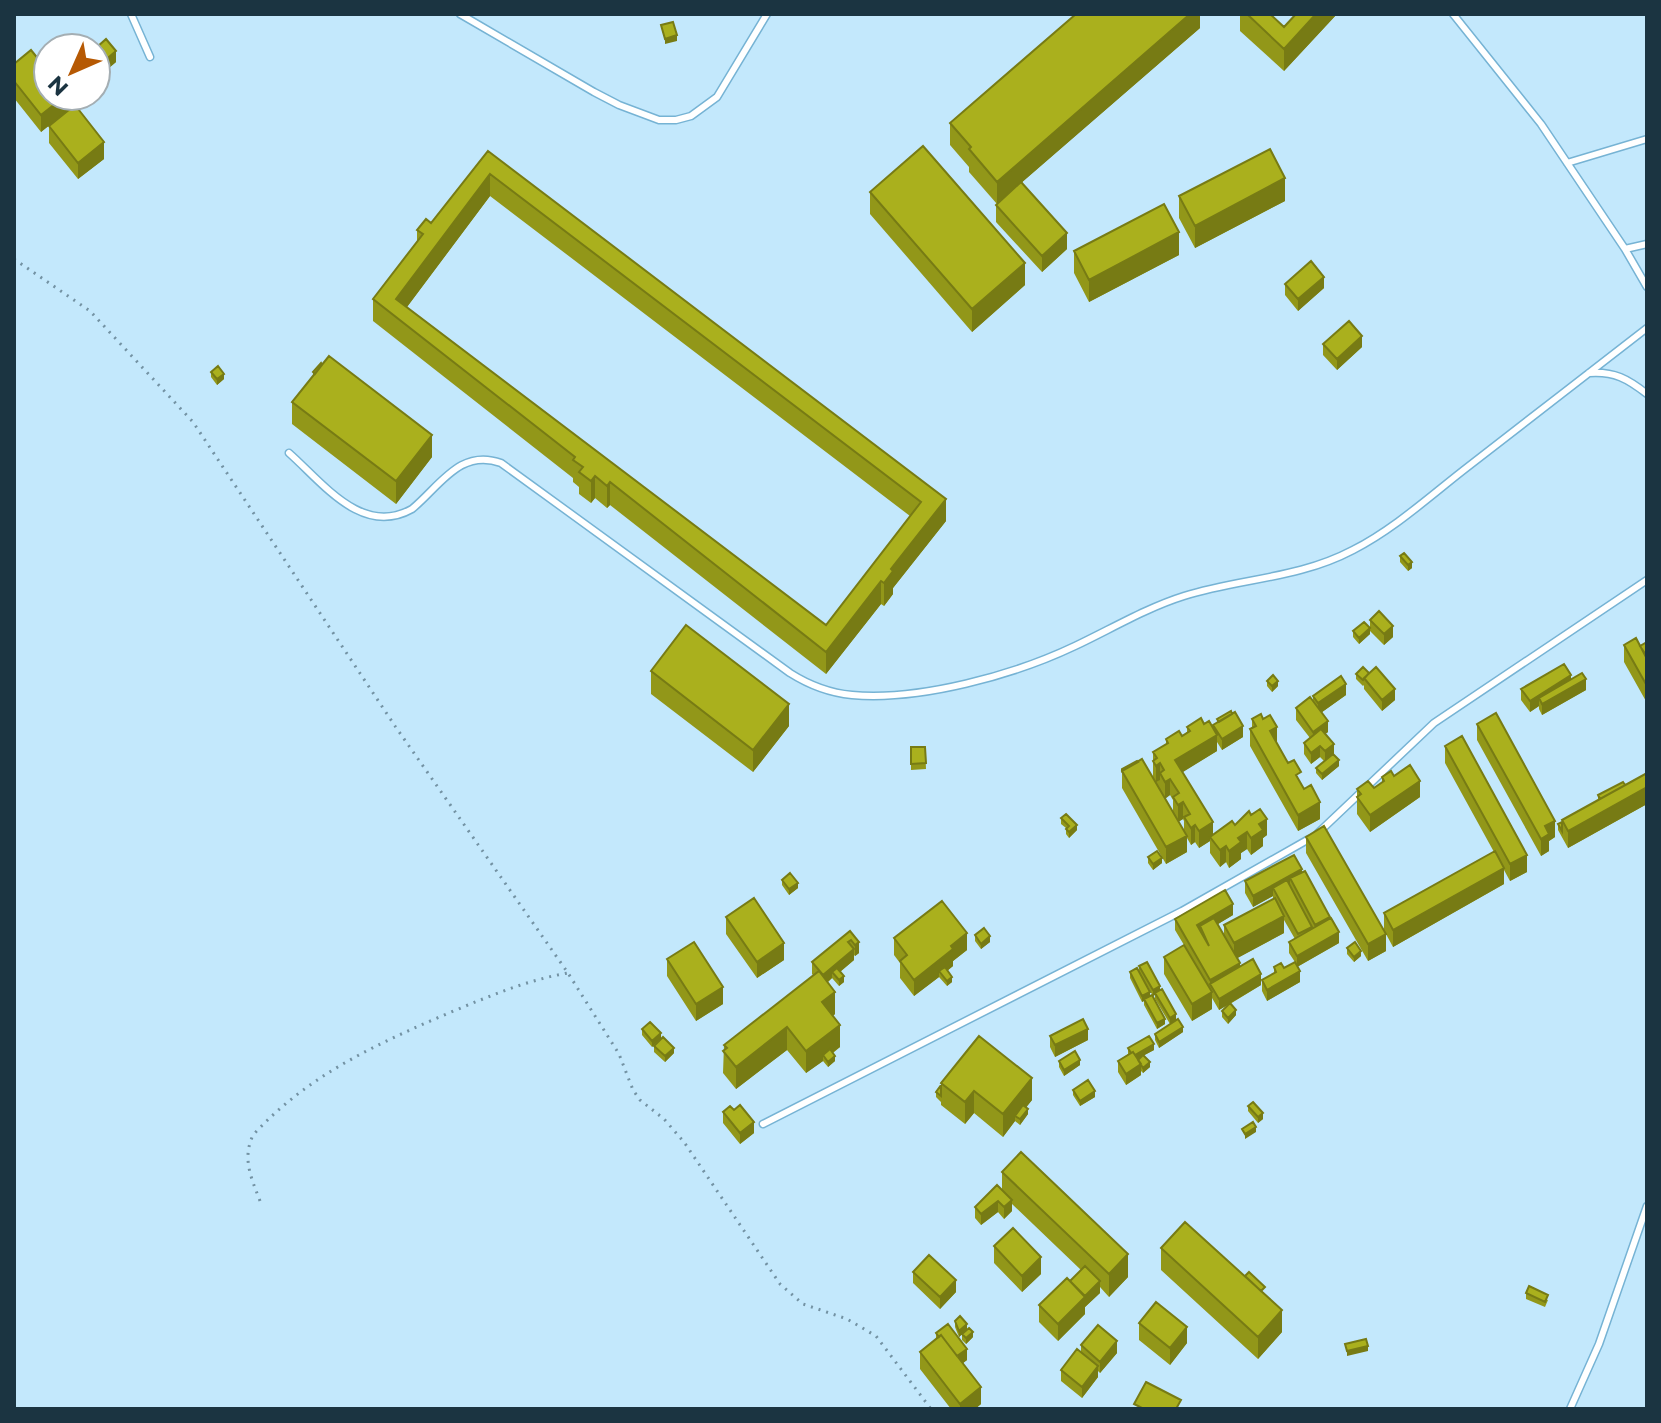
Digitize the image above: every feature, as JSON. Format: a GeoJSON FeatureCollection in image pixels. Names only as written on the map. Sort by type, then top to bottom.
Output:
{"type":"FeatureCollection","features":[{"type":"Feature","properties":{"kind":"lane"},"geometry":{"type":"LineString","coordinates":[[131,14],[150,57]]}},
{"type":"Feature","properties":{"kind":"lane"},"geometry":{"type":"LineString","coordinates":[[460,14],[594,92],[659,120],[691,116],[717,97],[767,14]]}},
{"type":"Feature","properties":{"kind":"lane"},"geometry":{"type":"LineString","coordinates":[[1453,14],[1511,84],[1625,249],[1647,287]]}},
{"type":"Feature","properties":{"kind":"lane"},"geometry":{"type":"LineString","coordinates":[[1567,163],[1647,139]]}},
{"type":"Feature","properties":{"kind":"lane"},"geometry":{"type":"LineString","coordinates":[[1625,249],[1647,244]]}},
{"type":"Feature","properties":{"kind":"lane"},"geometry":{"type":"LineString","coordinates":[[289,453],[350,507],[380,519],[402,515],[412,509],[462,463],[482,459],[501,463],[790,673],[819,688],[867,696],[949,686],[1014,670],[1076,646],[1146,610],[1182,596],[1296,573],[1325,563],[1380,534],[1647,328]]}},
{"type":"Feature","properties":{"kind":"lane"},"geometry":{"type":"LineString","coordinates":[[1589,373],[1623,376],[1647,394]]}},
{"type":"Feature","properties":{"kind":"lane"},"geometry":{"type":"LineString","coordinates":[[763,1124],[1182,911],[1299,847],[1325,828],[1434,723],[1647,580]]}},
{"type":"Feature","properties":{"kind":"lane"},"geometry":{"type":"LineString","coordinates":[[1570,1409],[1599,1344],[1647,1206]]}},
{"type":"Feature","properties":{"kind":"path"},"geometry":{"type":"LineString","coordinates":[[14,259],[90,311],[193,422],[395,726],[568,973],[619,1054],[633,1090],[684,1142],[780,1284],[803,1304],[847,1319],[876,1336],[931,1409]]}},
{"type":"Feature","properties":{"kind":"path"},"geometry":{"type":"LineString","coordinates":[[260,1201],[246,1159],[247,1146],[253,1135],[329,1072],[374,1045],[506,989],[568,973]]}},
{"type":"Feature","properties":{"kind":"building"},"geometry":{"type":"Polygon","coordinates":[[[1076,14],[1190,14],[997,182],[950,123],[1076,14]]]}},
{"type":"Feature","properties":{"kind":"building"},"geometry":{"type":"Polygon","coordinates":[[[1247,14],[1270,14],[1284,27],[1296,14],[1316,14],[1284,49],[1247,14]]]}},
{"type":"Feature","properties":{"kind":"building"},"geometry":{"type":"Polygon","coordinates":[[[673,22],[677,35],[665,39],[661,25],[673,22]]]}},
{"type":"Feature","properties":{"kind":"building"},"geometry":{"type":"Polygon","coordinates":[[[32,51],[32,104],[14,81],[14,64],[32,51]]]}},
{"type":"Feature","properties":{"kind":"building"},"geometry":{"type":"Polygon","coordinates":[[[66,112],[80,112],[104,142],[78,163],[49,126],[66,112]]]}},
{"type":"Feature","properties":{"kind":"building"},"geometry":{"type":"Polygon","coordinates":[[[923,146],[1025,263],[972,309],[870,192],[923,146]]]}},
{"type":"Feature","properties":{"kind":"building"},"geometry":{"type":"Polygon","coordinates":[[[1270,149],[1285,178],[1195,226],[1179,196],[1270,149]]]}},
{"type":"Feature","properties":{"kind":"building"},"geometry":{"type":"Polygon","coordinates":[[[488,151],[946,499],[891,569],[893,571],[884,583],[881,581],[826,652],[610,482],[607,486],[595,476],[591,481],[579,472],[583,467],[573,460],[575,457],[373,299],[423,234],[417,230],[426,219],[431,223],[488,151]],[[490,174],[396,299],[826,625],[921,502],[490,174]]]}},
{"type":"Feature","properties":{"kind":"building"},"geometry":{"type":"Polygon","coordinates":[[[1021,182],[1067,233],[1042,256],[996,205],[1021,182]]]}},
{"type":"Feature","properties":{"kind":"building"},"geometry":{"type":"Polygon","coordinates":[[[1164,204],[1179,232],[1089,280],[1074,251],[1164,204]]]}},
{"type":"Feature","properties":{"kind":"building"},"geometry":{"type":"Polygon","coordinates":[[[1311,261],[1324,277],[1298,299],[1285,284],[1311,261]]]}},
{"type":"Feature","properties":{"kind":"building"},"geometry":{"type":"Polygon","coordinates":[[[1349,321],[1362,336],[1337,359],[1323,344],[1349,321]]]}},
{"type":"Feature","properties":{"kind":"building"},"geometry":{"type":"Polygon","coordinates":[[[329,356],[432,435],[396,481],[292,402],[329,356]]]}},
{"type":"Feature","properties":{"kind":"building"},"geometry":{"type":"Polygon","coordinates":[[[218,366],[224,374],[217,379],[211,372],[218,366]]]}},
{"type":"Feature","properties":{"kind":"building"},"geometry":{"type":"Polygon","coordinates":[[[1404,553],[1412,562],[1408,565],[1400,556],[1404,553]]]}},
{"type":"Feature","properties":{"kind":"building"},"geometry":{"type":"Polygon","coordinates":[[[1379,611],[1393,626],[1384,634],[1370,620],[1379,611]]]}},
{"type":"Feature","properties":{"kind":"building"},"geometry":{"type":"Polygon","coordinates":[[[1364,622],[1370,628],[1359,638],[1353,631],[1364,622]]]}},
{"type":"Feature","properties":{"kind":"building"},"geometry":{"type":"Polygon","coordinates":[[[686,625],[789,704],[753,750],[651,671],[686,625]]]}},
{"type":"Feature","properties":{"kind":"building"},"geometry":{"type":"Polygon","coordinates":[[[1636,638],[1647,659],[1647,686],[1624,645],[1636,638]]]}},
{"type":"Feature","properties":{"kind":"building"},"geometry":{"type":"Polygon","coordinates":[[[1647,642],[1647,654],[1646,655],[1640,646],[1647,642]]]}},
{"type":"Feature","properties":{"kind":"building"},"geometry":{"type":"Polygon","coordinates":[[[1564,664],[1571,675],[1530,701],[1521,689],[1564,664]]]}},
{"type":"Feature","properties":{"kind":"building"},"geometry":{"type":"Polygon","coordinates":[[[1363,667],[1369,673],[1363,680],[1356,674],[1363,667]]]}},
{"type":"Feature","properties":{"kind":"building"},"geometry":{"type":"Polygon","coordinates":[[[1376,667],[1395,689],[1382,700],[1364,678],[1376,667]]]}},
{"type":"Feature","properties":{"kind":"building"},"geometry":{"type":"Polygon","coordinates":[[[1582,673],[1586,679],[1542,704],[1539,698],[1582,673]]]}},
{"type":"Feature","properties":{"kind":"building"},"geometry":{"type":"Polygon","coordinates":[[[1273,675],[1278,681],[1272,686],[1267,681],[1273,675]]]}},
{"type":"Feature","properties":{"kind":"building"},"geometry":{"type":"Polygon","coordinates":[[[1341,676],[1346,684],[1318,703],[1313,696],[1341,676]]]}},
{"type":"Feature","properties":{"kind":"building"},"geometry":{"type":"Polygon","coordinates":[[[1310,697],[1328,721],[1313,732],[1296,708],[1310,697]]]}},
{"type":"Feature","properties":{"kind":"building"},"geometry":{"type":"Polygon","coordinates":[[[1231,711],[1232,714],[1219,722],[1217,719],[1231,711]]]}},
{"type":"Feature","properties":{"kind":"building"},"geometry":{"type":"Polygon","coordinates":[[[1235,712],[1243,726],[1222,739],[1213,725],[1235,712]]]}},
{"type":"Feature","properties":{"kind":"building"},"geometry":{"type":"Polygon","coordinates":[[[1496,713],[1555,821],[1545,826],[1549,834],[1541,839],[1477,724],[1496,713]]]}},
{"type":"Feature","properties":{"kind":"building"},"geometry":{"type":"Polygon","coordinates":[[[1261,714],[1263,719],[1270,715],[1277,727],[1270,731],[1288,763],[1294,760],[1301,772],[1296,775],[1304,789],[1311,785],[1320,802],[1298,815],[1250,729],[1256,726],[1252,719],[1261,714]]]}},
{"type":"Feature","properties":{"kind":"building"},"geometry":{"type":"Polygon","coordinates":[[[1201,718],[1204,724],[1209,721],[1217,735],[1175,760],[1213,822],[1199,831],[1195,825],[1191,828],[1184,817],[1190,814],[1183,802],[1178,805],[1173,797],[1179,793],[1170,779],[1165,782],[1160,773],[1164,770],[1160,763],[1156,766],[1153,761],[1157,758],[1153,752],[1168,743],[1166,739],[1179,731],[1182,736],[1190,731],[1187,727],[1201,718]]]}},
{"type":"Feature","properties":{"kind":"building"},"geometry":{"type":"Polygon","coordinates":[[[1321,729],[1334,744],[1325,751],[1320,746],[1311,753],[1304,743],[1321,729]]]}},
{"type":"Feature","properties":{"kind":"building"},"geometry":{"type":"Polygon","coordinates":[[[1462,736],[1527,855],[1510,864],[1445,746],[1462,736]]]}},
{"type":"Feature","properties":{"kind":"building"},"geometry":{"type":"Polygon","coordinates":[[[911,747],[925,747],[926,763],[911,764],[911,747]]]}},
{"type":"Feature","properties":{"kind":"building"},"geometry":{"type":"Polygon","coordinates":[[[1333,754],[1339,760],[1322,774],[1316,768],[1333,754]]]}},
{"type":"Feature","properties":{"kind":"building"},"geometry":{"type":"Polygon","coordinates":[[[1142,759],[1187,836],[1166,847],[1122,771],[1142,759]]]}},
{"type":"Feature","properties":{"kind":"building"},"geometry":{"type":"Polygon","coordinates":[[[1410,765],[1420,781],[1370,815],[1357,797],[1361,794],[1357,789],[1368,781],[1374,788],[1391,771],[1394,776],[1410,765]]]}},
{"type":"Feature","properties":{"kind":"building"},"geometry":{"type":"Polygon","coordinates":[[[1647,773],[1647,787],[1568,831],[1562,820],[1647,773]]]}},
{"type":"Feature","properties":{"kind":"building"},"geometry":{"type":"Polygon","coordinates":[[[1623,782],[1625,785],[1600,799],[1598,795],[1623,782]]]}},
{"type":"Feature","properties":{"kind":"building"},"geometry":{"type":"Polygon","coordinates":[[[1260,809],[1267,819],[1259,824],[1263,830],[1251,838],[1247,832],[1238,838],[1241,842],[1229,851],[1226,846],[1220,850],[1210,837],[1232,821],[1235,825],[1249,811],[1251,815],[1260,809]]]}},
{"type":"Feature","properties":{"kind":"building"},"geometry":{"type":"Polygon","coordinates":[[[1066,814],[1077,825],[1069,832],[1066,829],[1069,826],[1061,818],[1066,814]]]}},
{"type":"Feature","properties":{"kind":"building"},"geometry":{"type":"Polygon","coordinates":[[[1324,826],[1386,934],[1368,944],[1306,837],[1324,826]]]}},
{"type":"Feature","properties":{"kind":"building"},"geometry":{"type":"Polygon","coordinates":[[[1157,851],[1162,858],[1153,864],[1148,857],[1157,851]]]}},
{"type":"Feature","properties":{"kind":"building"},"geometry":{"type":"Polygon","coordinates":[[[1495,851],[1504,868],[1393,930],[1384,913],[1495,851]]]}},
{"type":"Feature","properties":{"kind":"building"},"geometry":{"type":"Polygon","coordinates":[[[1294,855],[1302,869],[1253,896],[1245,881],[1294,855]]]}},
{"type":"Feature","properties":{"kind":"building"},"geometry":{"type":"Polygon","coordinates":[[[1305,871],[1330,917],[1315,925],[1290,878],[1305,871]]]}},
{"type":"Feature","properties":{"kind":"building"},"geometry":{"type":"Polygon","coordinates":[[[790,873],[798,883],[789,889],[782,880],[790,873]]]}},
{"type":"Feature","properties":{"kind":"building"},"geometry":{"type":"Polygon","coordinates":[[[1287,880],[1312,927],[1298,934],[1273,888],[1287,880]]]}},
{"type":"Feature","properties":{"kind":"building"},"geometry":{"type":"Polygon","coordinates":[[[1225,890],[1233,904],[1197,925],[1209,946],[1200,926],[1214,918],[1240,963],[1210,980],[1175,919],[1225,890]]]}},
{"type":"Feature","properties":{"kind":"building"},"geometry":{"type":"Polygon","coordinates":[[[754,898],[784,943],[757,962],[726,917],[754,898]]]}},
{"type":"Feature","properties":{"kind":"building"},"geometry":{"type":"Polygon","coordinates":[[[1275,898],[1284,916],[1234,943],[1224,925],[1275,898]]]}},
{"type":"Feature","properties":{"kind":"building"},"geometry":{"type":"Polygon","coordinates":[[[942,901],[967,933],[951,946],[953,949],[914,980],[900,961],[907,955],[894,938],[942,901]]]}},
{"type":"Feature","properties":{"kind":"building"},"geometry":{"type":"Polygon","coordinates":[[[1331,918],[1339,932],[1297,956],[1289,942],[1331,918]]]}},
{"type":"Feature","properties":{"kind":"building"},"geometry":{"type":"Polygon","coordinates":[[[984,928],[990,936],[981,944],[975,935],[984,928]]]}},
{"type":"Feature","properties":{"kind":"building"},"geometry":{"type":"Polygon","coordinates":[[[850,931],[859,942],[855,945],[851,940],[848,942],[854,949],[823,975],[812,962],[850,931]]]}},
{"type":"Feature","properties":{"kind":"building"},"geometry":{"type":"Polygon","coordinates":[[[694,942],[723,987],[696,1004],[667,959],[694,942]]]}},
{"type":"Feature","properties":{"kind":"building"},"geometry":{"type":"Polygon","coordinates":[[[1355,942],[1361,951],[1354,957],[1347,948],[1355,942]]]}},
{"type":"Feature","properties":{"kind":"building"},"geometry":{"type":"Polygon","coordinates":[[[1184,945],[1212,992],[1192,1004],[1164,957],[1184,945]]]}},
{"type":"Feature","properties":{"kind":"building"},"geometry":{"type":"Polygon","coordinates":[[[1253,959],[1261,974],[1219,999],[1210,984],[1253,959]]]}},
{"type":"Feature","properties":{"kind":"building"},"geometry":{"type":"Polygon","coordinates":[[[1147,962],[1160,986],[1153,990],[1139,966],[1147,962]]]}},
{"type":"Feature","properties":{"kind":"building"},"geometry":{"type":"Polygon","coordinates":[[[1295,962],[1300,971],[1267,990],[1262,980],[1276,972],[1274,967],[1281,963],[1284,968],[1295,962]]]}},
{"type":"Feature","properties":{"kind":"building"},"geometry":{"type":"Polygon","coordinates":[[[945,967],[952,977],[947,981],[939,971],[945,967]]]}},
{"type":"Feature","properties":{"kind":"building"},"geometry":{"type":"Polygon","coordinates":[[[837,968],[844,976],[839,980],[832,972],[837,968]]]}},
{"type":"Feature","properties":{"kind":"building"},"geometry":{"type":"Polygon","coordinates":[[[1137,968],[1150,992],[1142,996],[1130,972],[1137,968]]]}},
{"type":"Feature","properties":{"kind":"building"},"geometry":{"type":"Polygon","coordinates":[[[819,971],[835,992],[822,1002],[840,1025],[806,1051],[787,1027],[736,1067],[723,1051],[727,1048],[724,1045],[819,971]]]}},
{"type":"Feature","properties":{"kind":"building"},"geometry":{"type":"Polygon","coordinates":[[[1162,989],[1176,1014],[1170,1018],[1155,993],[1162,989]]]}},
{"type":"Feature","properties":{"kind":"building"},"geometry":{"type":"Polygon","coordinates":[[[1152,995],[1165,1019],[1157,1023],[1144,999],[1152,995]]]}},
{"type":"Feature","properties":{"kind":"building"},"geometry":{"type":"Polygon","coordinates":[[[1230,1003],[1236,1010],[1228,1018],[1222,1011],[1230,1003]]]}},
{"type":"Feature","properties":{"kind":"building"},"geometry":{"type":"Polygon","coordinates":[[[1083,1019],[1088,1029],[1055,1045],[1050,1036],[1083,1019]]]}},
{"type":"Feature","properties":{"kind":"building"},"geometry":{"type":"Polygon","coordinates":[[[1178,1019],[1183,1027],[1159,1042],[1155,1034],[1178,1019]]]}},
{"type":"Feature","properties":{"kind":"building"},"geometry":{"type":"Polygon","coordinates":[[[650,1022],[661,1033],[652,1041],[642,1029],[650,1022]]]}},
{"type":"Feature","properties":{"kind":"building"},"geometry":{"type":"Polygon","coordinates":[[[979,1036],[1032,1078],[1003,1114],[974,1091],[965,1102],[941,1083],[979,1036]]]}},
{"type":"Feature","properties":{"kind":"building"},"geometry":{"type":"Polygon","coordinates":[[[1149,1036],[1154,1044],[1135,1055],[1131,1053],[1128,1048],[1149,1036]]]}},
{"type":"Feature","properties":{"kind":"building"},"geometry":{"type":"Polygon","coordinates":[[[663,1037],[674,1048],[665,1056],[654,1046],[663,1037]]]}},
{"type":"Feature","properties":{"kind":"building"},"geometry":{"type":"Polygon","coordinates":[[[830,1049],[835,1056],[828,1062],[823,1055],[830,1049]]]}},
{"type":"Feature","properties":{"kind":"building"},"geometry":{"type":"Polygon","coordinates":[[[1075,1051],[1080,1060],[1064,1070],[1059,1061],[1075,1051]]]}},
{"type":"Feature","properties":{"kind":"building"},"geometry":{"type":"Polygon","coordinates":[[[1133,1052],[1141,1064],[1126,1074],[1118,1061],[1133,1052]]]}},
{"type":"Feature","properties":{"kind":"building"},"geometry":{"type":"Polygon","coordinates":[[[1143,1055],[1150,1062],[1143,1068],[1138,1060],[1143,1055]]]}},
{"type":"Feature","properties":{"kind":"building"},"geometry":{"type":"Polygon","coordinates":[[[1088,1080],[1095,1091],[1080,1101],[1073,1090],[1088,1080]]]}},
{"type":"Feature","properties":{"kind":"building"},"geometry":{"type":"Polygon","coordinates":[[[1253,1102],[1263,1113],[1258,1117],[1248,1106],[1253,1102]]]}},
{"type":"Feature","properties":{"kind":"building"},"geometry":{"type":"Polygon","coordinates":[[[740,1105],[754,1122],[740,1133],[723,1112],[730,1106],[734,1110],[740,1105]]]}},
{"type":"Feature","properties":{"kind":"building"},"geometry":{"type":"Polygon","coordinates":[[[1023,1105],[1028,1109],[1020,1119],[1015,1116],[1023,1105]]]}},
{"type":"Feature","properties":{"kind":"building"},"geometry":{"type":"Polygon","coordinates":[[[1253,1122],[1256,1127],[1245,1134],[1242,1129],[1253,1122]]]}},
{"type":"Feature","properties":{"kind":"building"},"geometry":{"type":"Polygon","coordinates":[[[1021,1152],[1128,1254],[1109,1274],[1002,1172],[1021,1152]]]}},
{"type":"Feature","properties":{"kind":"building"},"geometry":{"type":"Polygon","coordinates":[[[997,1185],[1012,1200],[1004,1207],[998,1201],[981,1214],[975,1207],[997,1185]]]}},
{"type":"Feature","properties":{"kind":"building"},"geometry":{"type":"Polygon","coordinates":[[[1185,1222],[1282,1310],[1258,1337],[1161,1248],[1185,1222]]]}},
{"type":"Feature","properties":{"kind":"building"},"geometry":{"type":"Polygon","coordinates":[[[1013,1228],[1041,1257],[1022,1276],[994,1246],[1013,1228]]]}},
{"type":"Feature","properties":{"kind":"building"},"geometry":{"type":"Polygon","coordinates":[[[929,1255],[956,1280],[940,1297],[913,1272],[929,1255]]]}},
{"type":"Feature","properties":{"kind":"building"},"geometry":{"type":"Polygon","coordinates":[[[1085,1266],[1100,1281],[1085,1296],[1070,1281],[1085,1266]]]}},
{"type":"Feature","properties":{"kind":"building"},"geometry":{"type":"Polygon","coordinates":[[[1249,1272],[1265,1287],[1261,1291],[1245,1276],[1249,1272]]]}},
{"type":"Feature","properties":{"kind":"building"},"geometry":{"type":"Polygon","coordinates":[[[1067,1278],[1085,1297],[1058,1324],[1039,1305],[1067,1278]]]}},
{"type":"Feature","properties":{"kind":"building"},"geometry":{"type":"Polygon","coordinates":[[[1529,1286],[1548,1295],[1545,1302],[1526,1293],[1529,1286]]]}},
{"type":"Feature","properties":{"kind":"building"},"geometry":{"type":"Polygon","coordinates":[[[1156,1302],[1187,1327],[1170,1348],[1139,1323],[1156,1302]]]}},
{"type":"Feature","properties":{"kind":"building"},"geometry":{"type":"Polygon","coordinates":[[[960,1316],[967,1324],[959,1331],[955,1321],[960,1316]]]}},
{"type":"Feature","properties":{"kind":"building"},"geometry":{"type":"Polygon","coordinates":[[[948,1324],[967,1349],[957,1356],[936,1333],[948,1324]]]}},
{"type":"Feature","properties":{"kind":"building"},"geometry":{"type":"Polygon","coordinates":[[[1098,1325],[1117,1341],[1100,1362],[1081,1345],[1098,1325]]]}},
{"type":"Feature","properties":{"kind":"building"},"geometry":{"type":"Polygon","coordinates":[[[969,1328],[973,1332],[966,1338],[962,1334],[969,1328]]]}},
{"type":"Feature","properties":{"kind":"building"},"geometry":{"type":"Polygon","coordinates":[[[941,1335],[981,1387],[960,1404],[920,1352],[941,1335]]]}},
{"type":"Feature","properties":{"kind":"building"},"geometry":{"type":"Polygon","coordinates":[[[1366,1339],[1368,1346],[1347,1351],[1345,1344],[1366,1339]]]}},
{"type":"Feature","properties":{"kind":"building"},"geometry":{"type":"Polygon","coordinates":[[[1077,1349],[1098,1366],[1082,1387],[1061,1370],[1077,1349]]]}},
{"type":"Feature","properties":{"kind":"building"},"geometry":{"type":"Polygon","coordinates":[[[1146,1382],[1181,1400],[1176,1409],[1144,1409],[1134,1404],[1146,1382]]]}}]}
